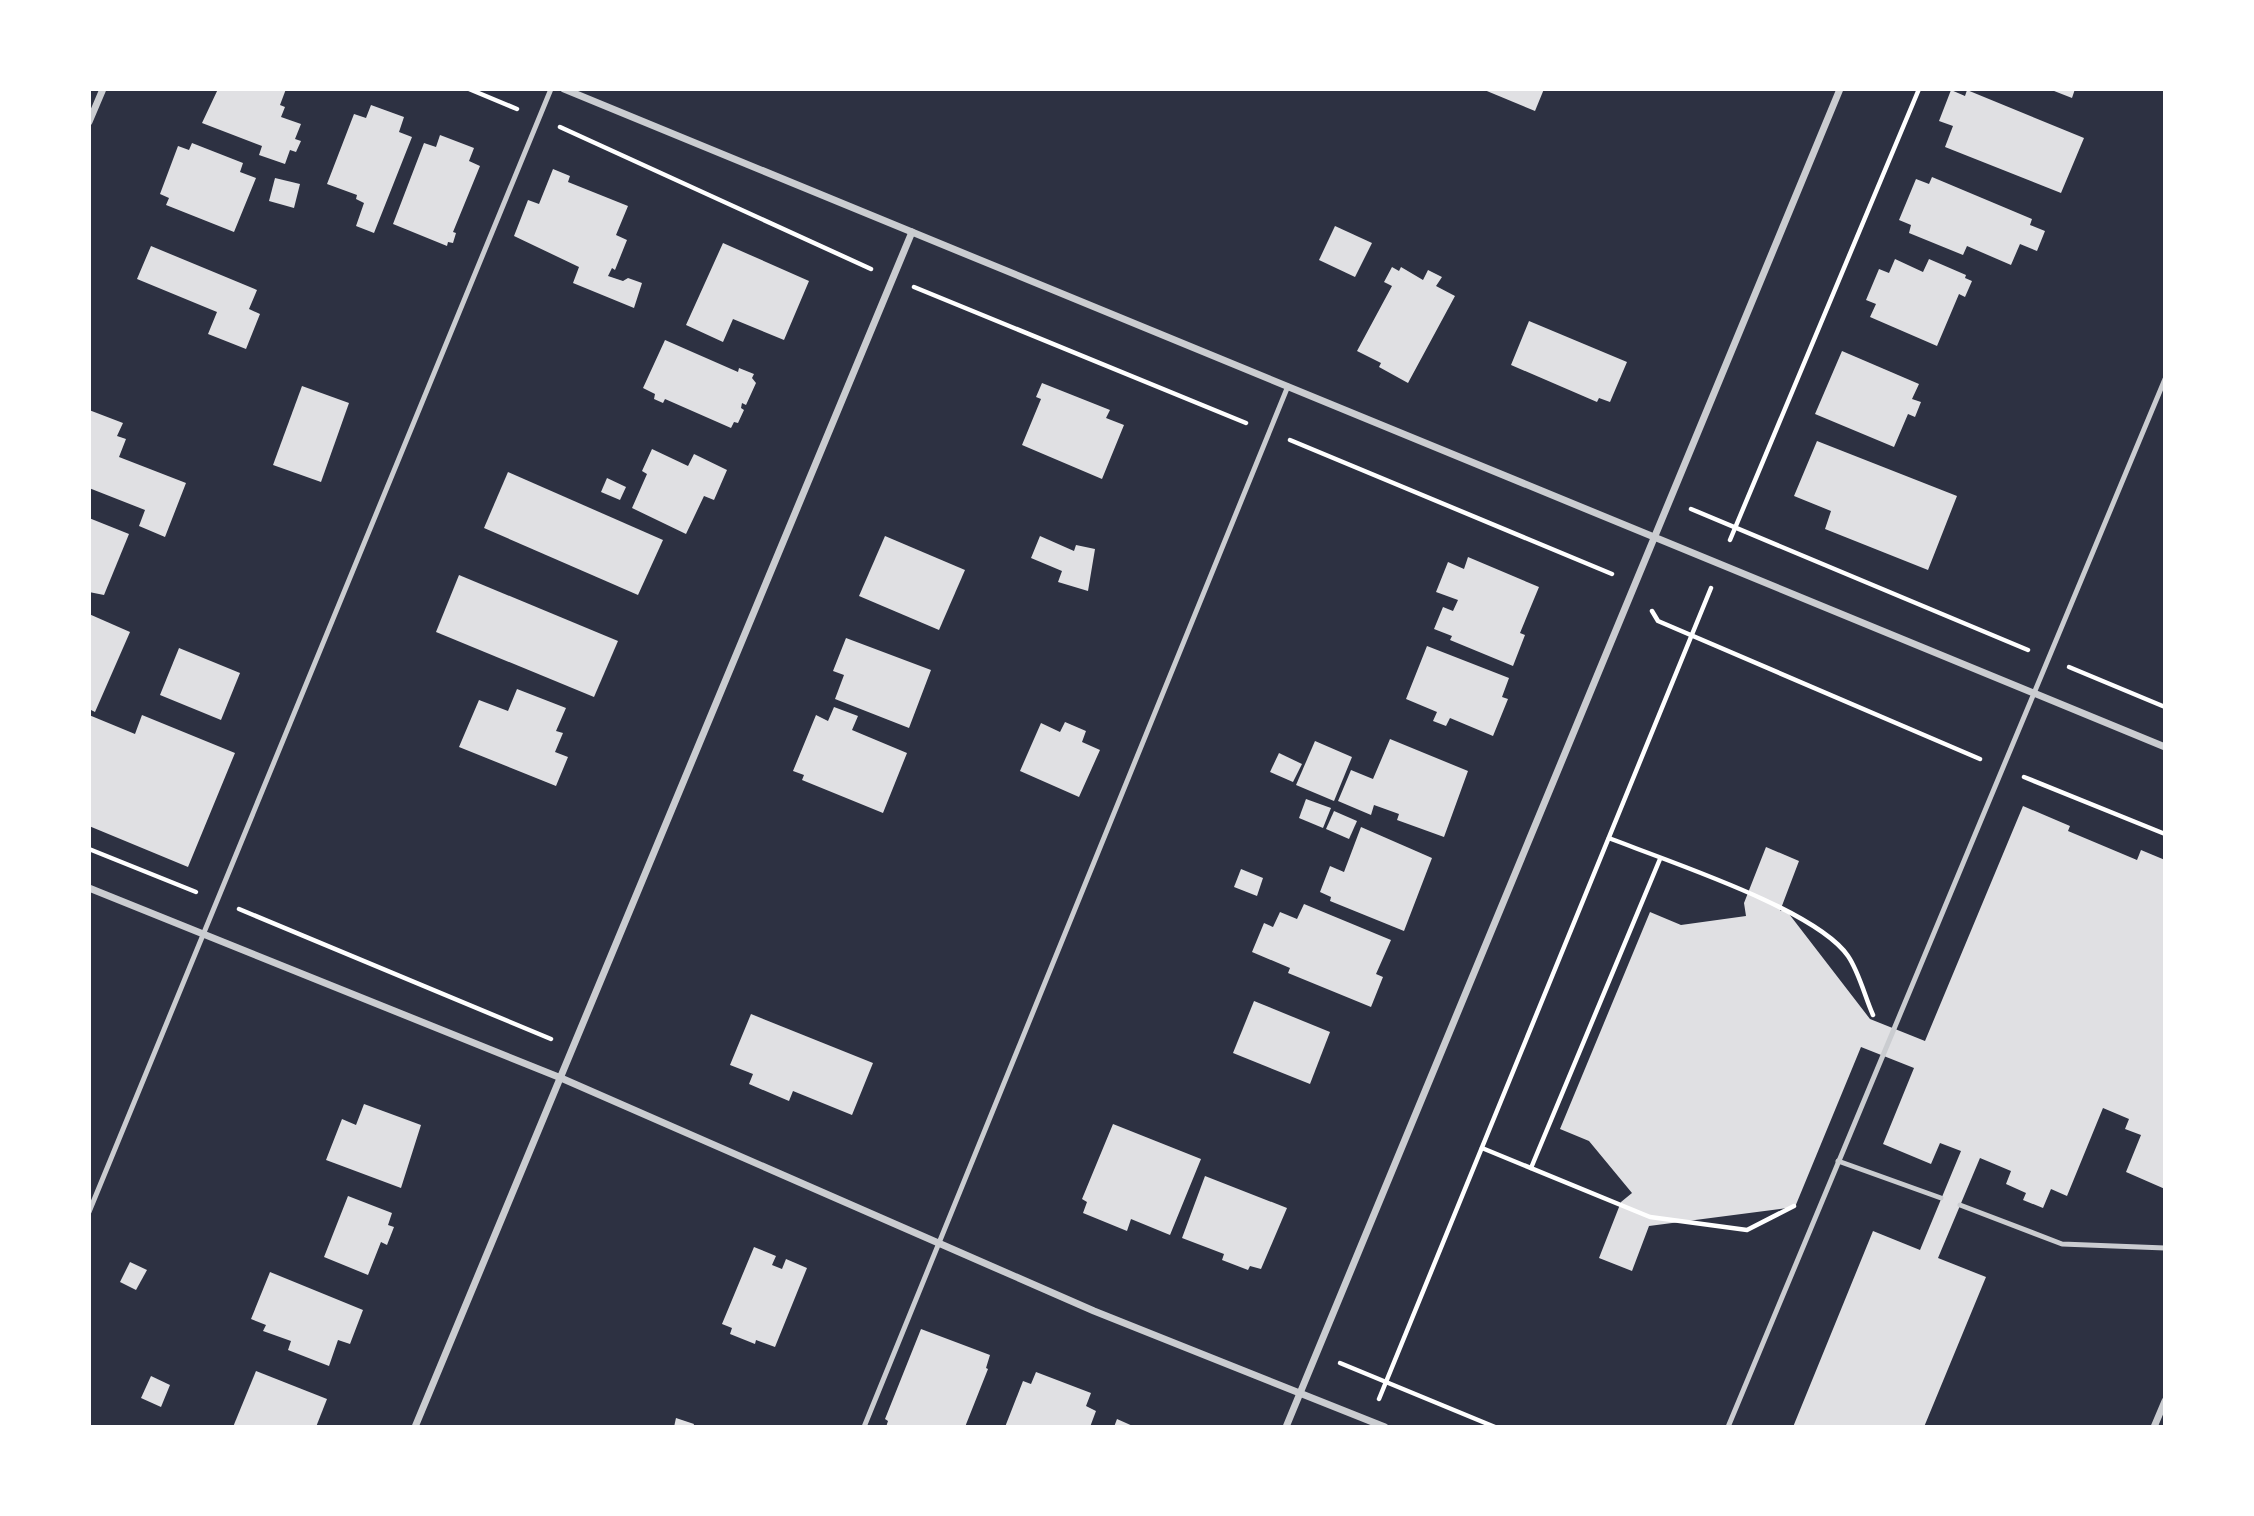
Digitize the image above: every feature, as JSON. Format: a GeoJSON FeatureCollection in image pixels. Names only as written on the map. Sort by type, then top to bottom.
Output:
{"type":"FeatureCollection","features":[{"type":"Feature","properties":{"kind":"street"},"geometry":{"type":"LineString","coordinates":[[89,122],[103,89]]}},
{"type":"Feature","properties":{"kind":"street"},"geometry":{"type":"LineString","coordinates":[[564,89],[2165,747]]}},
{"type":"Feature","properties":{"kind":"street"},"geometry":{"type":"LineString","coordinates":[[1286,1427],[1840,89]]}},
{"type":"Feature","properties":{"kind":"street"},"geometry":{"type":"LineString","coordinates":[[415,1427],[912,232]]}},
{"type":"Feature","properties":{"kind":"street"},"geometry":{"type":"LineString","coordinates":[[89,888],[561,1078],[1094,1311],[1385,1427]]}},
{"type":"Feature","properties":{"kind":"street"},"geometry":{"type":"LineString","coordinates":[[2154,1427],[2165,1401]]}},
{"type":"Feature","properties":{"kind":"lane"},"geometry":{"type":"LineString","coordinates":[[89,1212],[551,89]]}},
{"type":"Feature","properties":{"kind":"lane"},"geometry":{"type":"LineString","coordinates":[[1728,1427],[2165,379]]}},
{"type":"Feature","properties":{"kind":"lane"},"geometry":{"type":"LineString","coordinates":[[864,1427],[1289,386]]}},
{"type":"Feature","properties":{"kind":"lane"},"geometry":{"type":"LineString","coordinates":[[1838,1161],[1941,1198]]}},
{"type":"Feature","properties":{"kind":"lane"},"geometry":{"type":"LineString","coordinates":[[1960,1205],[2062,1244],[2165,1248]]}},
{"type":"Feature","properties":{"kind":"path"},"geometry":{"type":"LineString","coordinates":[[469,89],[540,118],[893,279],[1636,584],[1658,621],[2002,768],[2165,834]]}},
{"type":"Feature","properties":{"kind":"path"},"geometry":{"type":"LineString","coordinates":[[1370,1420],[1735,527],[1919,89]]}},
{"type":"Feature","properties":{"kind":"path"},"geometry":{"type":"LineString","coordinates":[[1670,501],[2165,707]]}},
{"type":"Feature","properties":{"kind":"path"},"geometry":{"type":"LineString","coordinates":[[1609,838],[1768,902],[1829,935],[1849,957],[1874,1019]]}},
{"type":"Feature","properties":{"kind":"path"},"geometry":{"type":"LineString","coordinates":[[89,849],[573,1048]]}},
{"type":"Feature","properties":{"kind":"path"},"geometry":{"type":"LineString","coordinates":[[1531,1168],[1660,859]]}},
{"type":"Feature","properties":{"kind":"path"},"geometry":{"type":"LineString","coordinates":[[1482,1148],[1650,1217],[1747,1230],[1798,1203]]}},
{"type":"Feature","properties":{"kind":"path"},"geometry":{"type":"LineString","coordinates":[[1316,1354],[1496,1427]]}},
{"type":"Feature","properties":{"kind":"building"},"geometry":{"type":"Polygon","coordinates":[[[218,89],[286,89],[280,105],[285,107],[281,117],[301,124],[295,139],[301,141],[296,152],[290,150],[285,164],[259,155],[262,146],[202,123],[218,89]]]}},
{"type":"Feature","properties":{"kind":"building"},"geometry":{"type":"Polygon","coordinates":[[[1482,89],[1544,89],[1535,111],[1482,89]]]}},
{"type":"Feature","properties":{"kind":"building"},"geometry":{"type":"Polygon","coordinates":[[[2049,89],[2075,89],[2072,98],[2049,89]]]}},
{"type":"Feature","properties":{"kind":"building"},"geometry":{"type":"Polygon","coordinates":[[[1951,90],[1965,96],[1967,90],[2084,138],[2061,193],[1945,147],[1953,126],[1939,121],[1951,90]]]}},
{"type":"Feature","properties":{"kind":"building"},"geometry":{"type":"Polygon","coordinates":[[[371,105],[404,117],[399,132],[412,137],[374,233],[356,226],[364,203],[356,199],[357,195],[327,184],[354,114],[366,118],[371,105]]]}},
{"type":"Feature","properties":{"kind":"building"},"geometry":{"type":"Polygon","coordinates":[[[440,135],[474,148],[469,161],[480,166],[453,232],[456,233],[453,243],[448,242],[447,246],[393,224],[424,143],[436,147],[440,135]]]}},
{"type":"Feature","properties":{"kind":"building"},"geometry":{"type":"Polygon","coordinates":[[[192,143],[243,163],[240,172],[256,178],[234,232],[166,205],[169,198],[160,194],[178,146],[189,150],[192,143]]]}},
{"type":"Feature","properties":{"kind":"building"},"geometry":{"type":"Polygon","coordinates":[[[553,169],[570,176],[568,182],[628,206],[616,235],[627,240],[615,270],[612,268],[608,276],[642,283],[634,308],[573,283],[579,267],[514,236],[528,200],[539,204],[553,169]]]}},
{"type":"Feature","properties":{"kind":"building"},"geometry":{"type":"Polygon","coordinates":[[[1932,177],[2032,219],[2030,225],[2045,231],[2037,251],[2020,244],[2011,265],[1967,246],[1963,255],[1909,233],[1911,225],[1899,220],[1916,179],[1929,184],[1932,177]]]}},
{"type":"Feature","properties":{"kind":"building"},"geometry":{"type":"Polygon","coordinates":[[[275,178],[300,184],[294,208],[269,201],[275,178]]]}},
{"type":"Feature","properties":{"kind":"building"},"geometry":{"type":"Polygon","coordinates":[[[1335,226],[1372,243],[1355,277],[1319,260],[1335,226]]]}},
{"type":"Feature","properties":{"kind":"building"},"geometry":{"type":"Polygon","coordinates":[[[723,243],[809,281],[784,340],[733,319],[723,342],[686,325],[723,243]]]}},
{"type":"Feature","properties":{"kind":"building"},"geometry":{"type":"Polygon","coordinates":[[[151,246],[257,290],[249,309],[260,314],[246,349],[208,334],[217,312],[137,279],[151,246]]]}},
{"type":"Feature","properties":{"kind":"building"},"geometry":{"type":"Polygon","coordinates":[[[1895,259],[1923,272],[1929,259],[1966,275],[1965,278],[1972,281],[1965,297],[1959,294],[1937,346],[1870,317],[1876,304],[1866,300],[1879,269],[1889,273],[1895,259]]]}},
{"type":"Feature","properties":{"kind":"building"},"geometry":{"type":"Polygon","coordinates":[[[1392,267],[1399,271],[1401,267],[1423,280],[1428,270],[1442,277],[1436,286],[1455,296],[1408,383],[1379,367],[1381,363],[1357,351],[1392,286],[1384,282],[1392,267]]]}},
{"type":"Feature","properties":{"kind":"building"},"geometry":{"type":"Polygon","coordinates":[[[1529,321],[1627,362],[1610,402],[1599,398],[1597,402],[1511,365],[1529,321]]]}},
{"type":"Feature","properties":{"kind":"building"},"geometry":{"type":"Polygon","coordinates":[[[665,340],[738,372],[739,368],[754,374],[752,378],[756,383],[746,405],[742,403],[741,408],[744,410],[738,423],[734,422],[731,428],[665,399],[663,403],[654,399],[655,394],[643,388],[665,340]]]}},
{"type":"Feature","properties":{"kind":"building"},"geometry":{"type":"Polygon","coordinates":[[[1842,351],[1919,384],[1912,399],[1921,402],[1915,417],[1908,414],[1894,447],[1815,414],[1842,351]]]}},
{"type":"Feature","properties":{"kind":"building"},"geometry":{"type":"Polygon","coordinates":[[[1042,383],[1110,410],[1106,418],[1124,425],[1102,479],[1022,445],[1041,399],[1036,397],[1042,383]]]}},
{"type":"Feature","properties":{"kind":"building"},"geometry":{"type":"Polygon","coordinates":[[[302,386],[349,403],[321,482],[273,465],[302,386]]]}},
{"type":"Feature","properties":{"kind":"building"},"geometry":{"type":"Polygon","coordinates":[[[89,410],[123,423],[117,436],[126,439],[119,457],[186,483],[165,537],[139,526],[145,510],[89,488],[89,410]]]}},
{"type":"Feature","properties":{"kind":"building"},"geometry":{"type":"Polygon","coordinates":[[[1817,441],[1957,496],[1928,570],[1825,529],[1831,511],[1794,496],[1817,441]]]}},
{"type":"Feature","properties":{"kind":"building"},"geometry":{"type":"Polygon","coordinates":[[[652,449],[688,466],[694,454],[727,470],[714,500],[704,496],[686,534],[632,508],[647,474],[642,471],[652,449]]]}},
{"type":"Feature","properties":{"kind":"building"},"geometry":{"type":"Polygon","coordinates":[[[508,472],[663,540],[638,595],[484,528],[508,472]]]}},
{"type":"Feature","properties":{"kind":"building"},"geometry":{"type":"Polygon","coordinates":[[[607,478],[626,487],[620,500],[601,492],[607,478]]]}},
{"type":"Feature","properties":{"kind":"building"},"geometry":{"type":"Polygon","coordinates":[[[89,518],[129,534],[104,595],[89,592],[89,518]]]}},
{"type":"Feature","properties":{"kind":"building"},"geometry":{"type":"Polygon","coordinates":[[[885,536],[965,570],[939,630],[859,596],[885,536]]]}},
{"type":"Feature","properties":{"kind":"building"},"geometry":{"type":"Polygon","coordinates":[[[1040,536],[1074,551],[1076,545],[1095,549],[1088,591],[1058,582],[1062,571],[1031,558],[1040,536]]]}},
{"type":"Feature","properties":{"kind":"building"},"geometry":{"type":"Polygon","coordinates":[[[1468,557],[1539,587],[1520,633],[1525,635],[1513,666],[1450,640],[1452,636],[1434,629],[1443,607],[1453,611],[1458,600],[1436,592],[1448,562],[1464,569],[1468,557]]]}},
{"type":"Feature","properties":{"kind":"building"},"geometry":{"type":"Polygon","coordinates":[[[459,575],[618,641],[594,697],[436,632],[459,575]]]}},
{"type":"Feature","properties":{"kind":"building"},"geometry":{"type":"Polygon","coordinates":[[[89,614],[130,632],[95,712],[89,709],[89,614]]]}},
{"type":"Feature","properties":{"kind":"building"},"geometry":{"type":"Polygon","coordinates":[[[846,638],[931,670],[909,728],[835,699],[844,675],[833,671],[846,638]]]}},
{"type":"Feature","properties":{"kind":"building"},"geometry":{"type":"Polygon","coordinates":[[[1427,646],[1509,678],[1502,697],[1508,699],[1493,736],[1450,718],[1446,726],[1433,721],[1437,712],[1406,699],[1427,646]]]}},
{"type":"Feature","properties":{"kind":"building"},"geometry":{"type":"Polygon","coordinates":[[[179,648],[240,673],[221,720],[160,695],[179,648]]]}},
{"type":"Feature","properties":{"kind":"building"},"geometry":{"type":"Polygon","coordinates":[[[517,689],[566,708],[556,731],[563,733],[555,752],[568,757],[556,786],[459,747],[479,700],[508,711],[517,689]]]}},
{"type":"Feature","properties":{"kind":"building"},"geometry":{"type":"Polygon","coordinates":[[[834,707],[858,716],[852,730],[907,753],[883,813],[802,780],[804,775],[793,771],[816,715],[828,721],[834,707]]]}},
{"type":"Feature","properties":{"kind":"building"},"geometry":{"type":"Polygon","coordinates":[[[89,715],[135,734],[142,715],[235,753],[188,867],[89,826],[89,715]]]}},
{"type":"Feature","properties":{"kind":"building"},"geometry":{"type":"Polygon","coordinates":[[[1065,722],[1086,731],[1082,742],[1100,750],[1079,797],[1020,771],[1041,723],[1060,732],[1065,722]]]}},
{"type":"Feature","properties":{"kind":"building"},"geometry":{"type":"Polygon","coordinates":[[[1390,739],[1468,771],[1444,837],[1397,820],[1399,814],[1374,805],[1371,815],[1338,801],[1351,770],[1373,779],[1390,739]]]}},
{"type":"Feature","properties":{"kind":"building"},"geometry":{"type":"Polygon","coordinates":[[[1315,741],[1352,757],[1334,801],[1296,785],[1315,741]]]}},
{"type":"Feature","properties":{"kind":"building"},"geometry":{"type":"Polygon","coordinates":[[[1279,753],[1302,764],[1293,782],[1270,772],[1279,753]]]}},
{"type":"Feature","properties":{"kind":"building"},"geometry":{"type":"Polygon","coordinates":[[[1306,799],[1331,808],[1323,828],[1299,818],[1306,799]]]}},
{"type":"Feature","properties":{"kind":"building"},"geometry":{"type":"Polygon","coordinates":[[[2023,806],[2070,826],[2068,831],[2137,860],[2141,850],[2165,860],[2165,1189],[2126,1172],[2141,1135],[2125,1129],[2129,1119],[2103,1108],[2067,1196],[2051,1189],[2043,1208],[2023,1200],[2026,1193],[2006,1184],[2011,1171],[1980,1158],[1938,1258],[1986,1277],[1924,1427],[1793,1427],[1873,1231],[1920,1250],[1961,1151],[1940,1143],[1931,1164],[1883,1144],[1914,1068],[1861,1047],[1795,1207],[1649,1226],[1632,1271],[1599,1258],[1621,1202],[1632,1193],[1589,1141],[1560,1129],[1650,912],[1681,925],[1746,916],[1744,903],[1766,847],[1799,861],[1780,911],[1786,910],[1870,1019],[1925,1041],[2023,806]]]}},
{"type":"Feature","properties":{"kind":"building"},"geometry":{"type":"Polygon","coordinates":[[[1334,811],[1357,821],[1349,839],[1326,829],[1334,811]]]}},
{"type":"Feature","properties":{"kind":"building"},"geometry":{"type":"Polygon","coordinates":[[[1361,827],[1432,858],[1404,931],[1330,901],[1331,897],[1320,892],[1330,866],[1344,872],[1361,827]]]}},
{"type":"Feature","properties":{"kind":"building"},"geometry":{"type":"Polygon","coordinates":[[[1241,869],[1263,878],[1257,896],[1234,887],[1241,869]]]}},
{"type":"Feature","properties":{"kind":"building"},"geometry":{"type":"Polygon","coordinates":[[[1304,904],[1391,940],[1376,974],[1383,977],[1371,1007],[1288,973],[1290,968],[1252,952],[1264,923],[1273,927],[1280,912],[1297,919],[1304,904]]]}},
{"type":"Feature","properties":{"kind":"building"},"geometry":{"type":"Polygon","coordinates":[[[1254,1001],[1330,1032],[1310,1084],[1233,1053],[1254,1001]]]}},
{"type":"Feature","properties":{"kind":"building"},"geometry":{"type":"Polygon","coordinates":[[[751,1014],[873,1063],[852,1115],[793,1091],[789,1101],[749,1084],[753,1074],[730,1065],[751,1014]]]}},
{"type":"Feature","properties":{"kind":"building"},"geometry":{"type":"Polygon","coordinates":[[[364,1104],[421,1125],[401,1188],[326,1160],[342,1119],[356,1125],[364,1104]]]}},
{"type":"Feature","properties":{"kind":"building"},"geometry":{"type":"Polygon","coordinates":[[[1113,1124],[1201,1159],[1170,1235],[1131,1219],[1127,1231],[1083,1213],[1087,1202],[1082,1199],[1113,1124]]]}},
{"type":"Feature","properties":{"kind":"building"},"geometry":{"type":"Polygon","coordinates":[[[1205,1176],[1287,1208],[1261,1269],[1250,1266],[1248,1270],[1222,1260],[1224,1254],[1182,1238],[1205,1176]]]}},
{"type":"Feature","properties":{"kind":"building"},"geometry":{"type":"Polygon","coordinates":[[[348,1196],[392,1213],[388,1225],[394,1227],[387,1245],[381,1242],[368,1275],[324,1257],[348,1196]]]}},
{"type":"Feature","properties":{"kind":"building"},"geometry":{"type":"Polygon","coordinates":[[[754,1247],[776,1256],[772,1265],[782,1269],[786,1259],[807,1268],[775,1347],[756,1340],[755,1344],[730,1334],[732,1328],[722,1324],[754,1247]]]}},
{"type":"Feature","properties":{"kind":"building"},"geometry":{"type":"Polygon","coordinates":[[[130,1262],[147,1270],[136,1290],[120,1282],[130,1262]]]}},
{"type":"Feature","properties":{"kind":"building"},"geometry":{"type":"Polygon","coordinates":[[[270,1272],[363,1310],[350,1344],[338,1340],[329,1366],[288,1350],[291,1341],[263,1331],[266,1325],[251,1319],[270,1272]]]}},
{"type":"Feature","properties":{"kind":"building"},"geometry":{"type":"Polygon","coordinates":[[[921,1329],[990,1355],[986,1368],[988,1369],[965,1427],[886,1427],[888,1421],[885,1419],[921,1329]]]}},
{"type":"Feature","properties":{"kind":"building"},"geometry":{"type":"Polygon","coordinates":[[[256,1371],[327,1399],[316,1427],[233,1427],[256,1371]]]}},
{"type":"Feature","properties":{"kind":"building"},"geometry":{"type":"Polygon","coordinates":[[[1036,1372],[1091,1393],[1086,1406],[1096,1411],[1090,1427],[1005,1427],[1023,1381],[1031,1384],[1036,1372]]]}},
{"type":"Feature","properties":{"kind":"building"},"geometry":{"type":"Polygon","coordinates":[[[151,1376],[170,1385],[161,1407],[141,1398],[151,1376]]]}},
{"type":"Feature","properties":{"kind":"building"},"geometry":{"type":"Polygon","coordinates":[[[676,1418],[694,1424],[693,1427],[674,1427],[676,1418]]]}},
{"type":"Feature","properties":{"kind":"building"},"geometry":{"type":"Polygon","coordinates":[[[1117,1419],[1135,1427],[1114,1427],[1117,1419]]]}}]}
